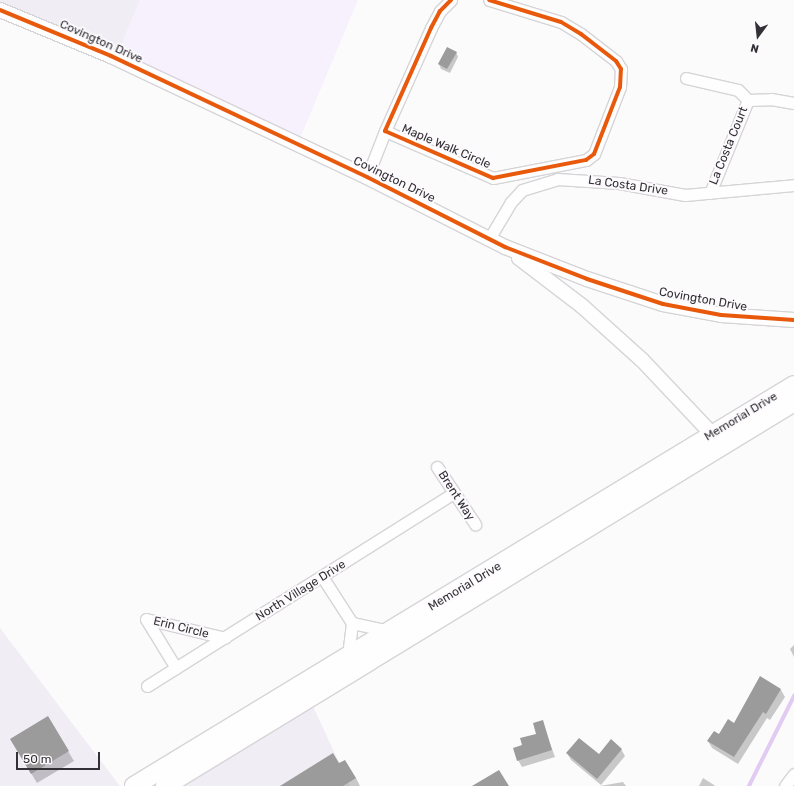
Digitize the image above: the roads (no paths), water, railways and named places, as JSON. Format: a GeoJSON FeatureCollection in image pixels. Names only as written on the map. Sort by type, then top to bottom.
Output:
{"type":"FeatureCollection","features":[{"type":"Feature","properties":{"kind":"main road","name":"Memorial Drive"},"geometry":{"type":"LineString","coordinates":[[134,786],[348,658],[794,385]]}},
{"type":"Feature","properties":{"kind":"main road","name":"Memorial Drive"},"geometry":{"type":"LineString","coordinates":[[165,786],[794,402]]}},
{"type":"Feature","properties":{"kind":"street","name":"Maple Walk Circle"},"geometry":{"type":"LineString","coordinates":[[367,177],[385,132],[431,28],[440,11],[451,0]]}},
{"type":"Feature","properties":{"kind":"street","name":"Maple Walk Circle"},"geometry":{"type":"LineString","coordinates":[[385,132],[493,178],[586,160],[594,154],[620,87],[622,76],[616,61],[581,34],[561,22],[489,0]]}},
{"type":"Feature","properties":{"kind":"street","name":"Covington Drive"},"geometry":{"type":"LineString","coordinates":[[0,10],[111,56],[367,177],[505,247],[587,279],[663,304],[721,315],[794,320]]}},
{"type":"Feature","properties":{"kind":"street"},"geometry":{"type":"LineString","coordinates":[[686,78],[738,90],[748,100],[771,99],[794,103]]}},
{"type":"Feature","properties":{"kind":"street","name":"La Costa Court"},"geometry":{"type":"LineString","coordinates":[[710,193],[748,100]]}},
{"type":"Feature","properties":{"kind":"street","name":"La Costa Drive"},"geometry":{"type":"LineString","coordinates":[[489,239],[511,202],[522,190],[551,180],[574,178],[619,183],[684,195],[794,185]]}},
{"type":"Feature","properties":{"kind":"street","name":"Covington Drive"},"geometry":{"type":"LineString","coordinates":[[505,247],[598,320],[642,360],[712,434],[730,441]]}},
{"type":"Feature","properties":{"kind":"street","name":"Brent Way"},"geometry":{"type":"LineString","coordinates":[[437,467],[475,524]]}},
{"type":"Feature","properties":{"kind":"street","name":"North Village Drive"},"geometry":{"type":"LineString","coordinates":[[147,686],[323,578],[454,493]]}},
{"type":"Feature","properties":{"kind":"street"},"geometry":{"type":"LineString","coordinates":[[323,578],[352,623],[348,658]]}},
{"type":"Feature","properties":{"kind":"street","name":"Erin Circle"},"geometry":{"type":"LineString","coordinates":[[176,668],[146,619],[225,638]]}},
{"type":"Feature","properties":{"kind":"street"},"geometry":{"type":"LineString","coordinates":[[352,623],[392,631]]}},
{"type":"Feature","properties":{"kind":"street"},"geometry":{"type":"LineString","coordinates":[[785,786],[794,774]]}},
{"type":"Feature","properties":{"kind":"waterway"},"geometry":{"type":"LineString","coordinates":[[749,786],[794,696]]}}]}
